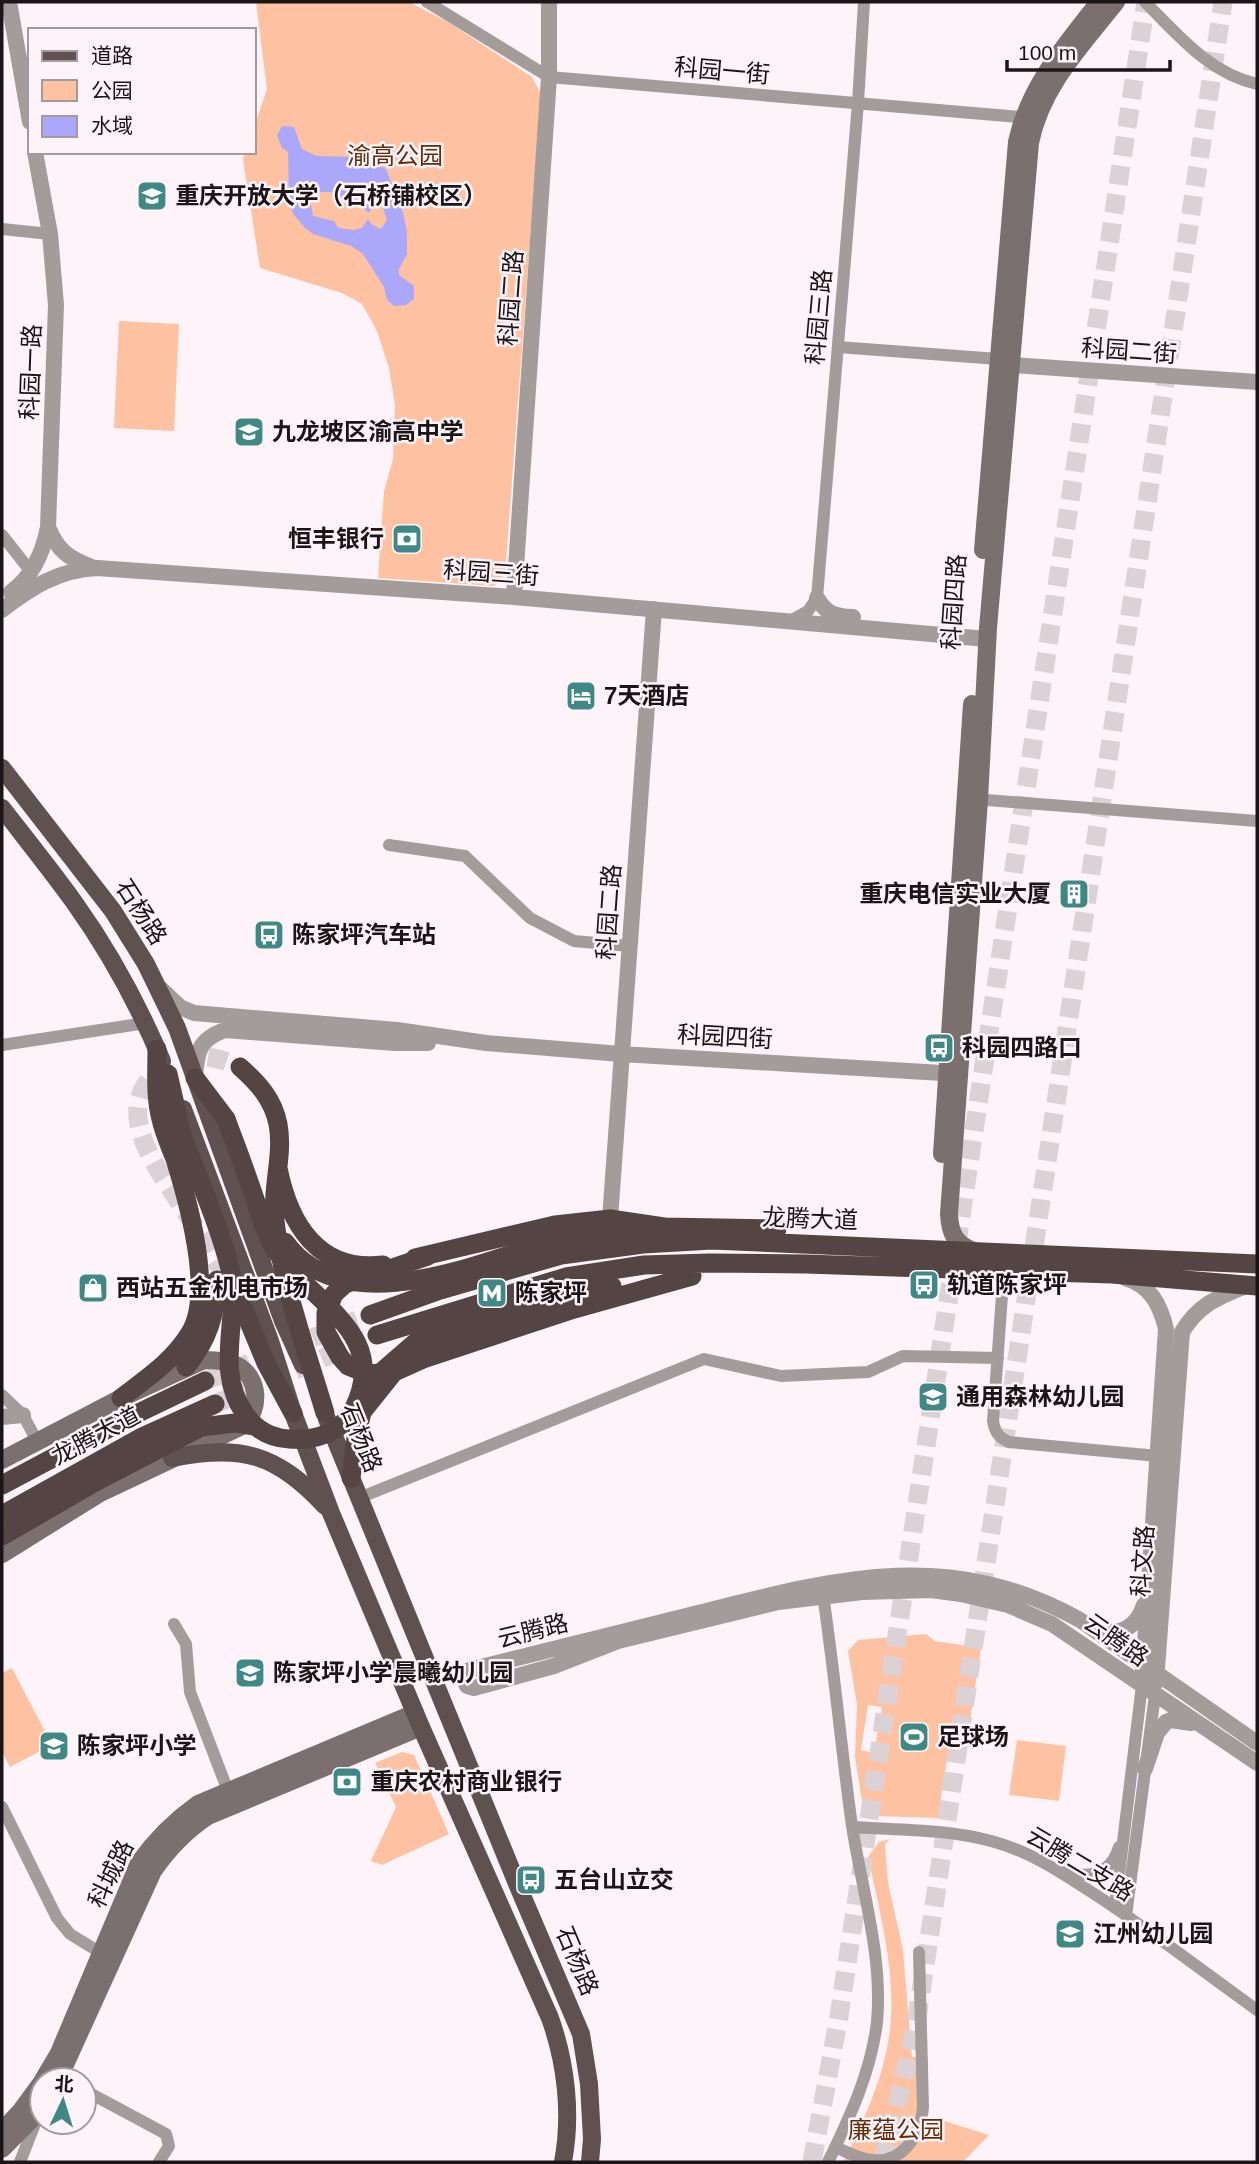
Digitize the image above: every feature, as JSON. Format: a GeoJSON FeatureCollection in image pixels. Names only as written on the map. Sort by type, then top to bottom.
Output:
{"type":"FeatureCollection","features":[{"type":"Feature","properties":{"kind":"highway"},"geometry":{"type":"LineString","coordinates":[[121,1398],[158,1371],[192,1330],[200,1285],[198,1257],[186,1196],[161,1121],[157,1097],[157,1049]]}},
{"type":"Feature","properties":{"kind":"highway"},"geometry":{"type":"LineString","coordinates":[[240,1068],[259,1084],[272,1106],[278,1126],[275,1218],[284,1279],[325,1413]]}},
{"type":"Feature","properties":{"kind":"highway"},"geometry":{"type":"LineString","coordinates":[[168,1074],[183,1139],[220,1237],[230,1272],[231,1389],[253,1426]]}},
{"type":"Feature","properties":{"kind":"highway"},"geometry":{"type":"LineString","coordinates":[[195,1078],[226,1119],[274,1248],[304,1284],[346,1323],[355,1338],[363,1363],[361,1391],[351,1413]]}},
{"type":"Feature","properties":{"kind":"highway"},"geometry":{"type":"LineString","coordinates":[[278,1168],[287,1206],[298,1226],[330,1256],[357,1266],[428,1256],[555,1225],[610,1219],[664,1227]]}},
{"type":"Feature","properties":{"kind":"highway"},"geometry":{"type":"LineString","coordinates":[[252,1189],[269,1220],[300,1260],[333,1278],[362,1284],[394,1284],[433,1276],[558,1239],[664,1227],[801,1231],[878,1246]]}},
{"type":"Feature","properties":{"kind":"highway","name":"龙腾大道"},"geometry":{"type":"LineString","coordinates":[[370,1315],[440,1290],[561,1255],[643,1244],[712,1240],[1257,1265]]}},
{"type":"Feature","properties":{"kind":"highway"},"geometry":{"type":"LineString","coordinates":[[428,1256],[345,1284],[334,1294],[326,1313],[326,1332],[348,1366],[368,1374],[394,1373],[423,1359],[574,1309],[692,1276]]}},
{"type":"Feature","properties":{"kind":"highway"},"geometry":{"type":"LineString","coordinates":[[2,1536],[201,1427],[235,1423],[253,1426],[274,1437],[313,1439],[335,1430],[351,1413],[378,1375],[416,1342],[570,1294],[612,1286],[806,1264]]}},
{"type":"Feature","properties":{"kind":"highway","name":"龙腾大道"},"geometry":{"type":"LineString","coordinates":[[377,1335],[566,1277],[644,1265],[806,1264],[1112,1274],[1253,1287]]}},
{"type":"Feature","properties":{"kind":"highway"},"geometry":{"type":"LineString","coordinates":[[186,1367],[198,1352],[213,1321],[221,1279],[244,1310],[266,1363],[293,1413]]}},
{"type":"Feature","properties":{"kind":"highway"},"geometry":{"type":"LineString","coordinates":[[351,1478],[362,1412],[394,1373]]}},
{"type":"Feature","properties":{"kind":"highway","name":"龙腾大道"},"geometry":{"type":"LineString","coordinates":[[2,1485],[130,1417],[205,1381]]}},
{"type":"Feature","properties":{"kind":"highway","name":"龙腾大道"},"geometry":{"type":"LineString","coordinates":[[2,1515],[140,1438],[215,1404]]}},
{"type":"Feature","properties":{"kind":"main road","name":"科园四路"},"geometry":{"type":"LineString","coordinates":[[973,1251],[956,1241],[949,1214],[944,1219],[938,1213],[954,1074],[982,633],[1007,360],[1016,153],[1047,69],[1099,2]]}},
{"type":"Feature","properties":{"kind":"main road","name":"科园四路"},"geometry":{"type":"LineString","coordinates":[[1029,118],[1057,76],[1116,2]]}},
{"type":"Feature","properties":{"kind":"main road","name":"石杨路"},"geometry":{"type":"LineString","coordinates":[[2,768],[113,911],[158,986],[177,1028],[283,1321],[325,1413],[581,2034],[589,2084],[592,2139],[590,2162]]}},
{"type":"Feature","properties":{"kind":"main road","name":"石杨路"},"geometry":{"type":"LineString","coordinates":[[2,808],[75,902],[146,1023],[168,1074],[265,1328],[293,1413],[331,1513],[558,2042],[563,2063],[567,2119],[563,2162]]}},
{"type":"Feature","properties":{"kind":"main road"},"geometry":{"type":"LineString","coordinates":[[2,1460],[121,1398],[204,1360],[237,1366],[248,1375],[253,1385],[255,1408],[252,1417],[244,1425],[100,1493],[2,1554]]}},
{"type":"Feature","properties":{"kind":"main road"},"geometry":{"type":"LineString","coordinates":[[172,1458],[223,1451],[262,1459],[278,1466],[307,1486],[331,1513]]}},
{"type":"Feature","properties":{"kind":"main road","name":"科城路"},"geometry":{"type":"LineString","coordinates":[[57,2066],[59,2053],[139,1863],[153,1842],[173,1822],[198,1804],[228,1791],[418,1720]]}},
{"type":"Feature","properties":{"kind":"main road","name":"科城路"},"geometry":{"type":"LineString","coordinates":[[61,2066],[153,1871],[168,1849],[187,1830],[208,1816],[418,1720]]}},
{"type":"Feature","properties":{"kind":"main road","name":"科城路"},"geometry":{"type":"LineString","coordinates":[[2,2131],[28,2104]]}},
{"type":"Feature","properties":{"kind":"main road"},"geometry":{"type":"LineString","coordinates":[[2,2149],[28,2123]]}},
{"type":"Feature","properties":{"kind":"street"},"geometry":{"type":"LineString","coordinates":[[9,2],[25,72],[28,102]]}},
{"type":"Feature","properties":{"kind":"street","name":"科园一街"},"geometry":{"type":"LineString","coordinates":[[426,2],[549,77],[1029,118]]}},
{"type":"Feature","properties":{"kind":"street","name":"科园二路"},"geometry":{"type":"LineString","coordinates":[[514,597],[549,77],[549,2]]}},
{"type":"Feature","properties":{"kind":"street","name":"科园三路"},"geometry":{"type":"LineString","coordinates":[[817,598],[864,2]]}},
{"type":"Feature","properties":{"kind":"street"},"geometry":{"type":"LineString","coordinates":[[1145,2],[1190,48],[1216,68],[1235,78],[1257,84]]}},
{"type":"Feature","properties":{"kind":"street","name":"科园一路"},"geometry":{"type":"LineString","coordinates":[[35,154],[50,234],[56,305],[48,527]]}},
{"type":"Feature","properties":{"kind":"street"},"geometry":{"type":"LineString","coordinates":[[2,229],[50,234]]}},
{"type":"Feature","properties":{"kind":"street","name":"科园二街"},"geometry":{"type":"LineString","coordinates":[[838,347],[1257,382]]}},
{"type":"Feature","properties":{"kind":"street","name":"科园二街"},"geometry":{"type":"LineString","coordinates":[[1007,360],[1257,372]]}},
{"type":"Feature","properties":{"kind":"street"},"geometry":{"type":"LineString","coordinates":[[48,527],[55,543],[66,554],[97,568]]}},
{"type":"Feature","properties":{"kind":"street"},"geometry":{"type":"LineString","coordinates":[[2,599],[32,573],[44,548],[48,527]]}},
{"type":"Feature","properties":{"kind":"street"},"geometry":{"type":"LineString","coordinates":[[2,535],[32,573]]}},
{"type":"Feature","properties":{"kind":"street","name":"科园三街"},"geometry":{"type":"LineString","coordinates":[[2,610],[25,592],[54,576],[79,569],[97,568],[982,633]]}},
{"type":"Feature","properties":{"kind":"street"},"geometry":{"type":"LineString","coordinates":[[790,621],[808,611],[817,598],[825,611],[836,616],[982,633]]}},
{"type":"Feature","properties":{"kind":"street","name":"科园二路"},"geometry":{"type":"LineString","coordinates":[[610,1219],[654,609]]}},
{"type":"Feature","properties":{"kind":"street"},"geometry":{"type":"LineString","coordinates":[[973,799],[1257,821]]}},
{"type":"Feature","properties":{"kind":"street"},"geometry":{"type":"LineString","coordinates":[[389,845],[465,856],[530,918],[574,941],[629,946]]}},
{"type":"Feature","properties":{"kind":"street","name":"科园四街"},"geometry":{"type":"LineString","coordinates":[[158,986],[180,1007],[194,1013],[397,1030],[486,1043],[621,1054],[954,1074]]}},
{"type":"Feature","properties":{"kind":"street"},"geometry":{"type":"LineString","coordinates":[[2,1045],[146,1023]]}},
{"type":"Feature","properties":{"kind":"street","name":"科园四街"},"geometry":{"type":"LineString","coordinates":[[195,1078],[198,1052],[203,1043],[209,1037],[225,1030],[395,1043],[486,1043]]}},
{"type":"Feature","properties":{"kind":"street"},"geometry":{"type":"LineString","coordinates":[[983,1270],[998,1284],[1002,1295],[993,1420],[995,1431],[1000,1438],[1009,1442],[1158,1456]]}},
{"type":"Feature","properties":{"kind":"street"},"geometry":{"type":"LineString","coordinates":[[1002,1295],[1013,1279],[1023,1272]]}},
{"type":"Feature","properties":{"kind":"street","name":"科文路"},"geometry":{"type":"LineString","coordinates":[[1112,1274],[1137,1281],[1147,1288],[1163,1318],[1166,1345],[1149,1593],[1150,1669]]}},
{"type":"Feature","properties":{"kind":"street","name":"科文路"},"geometry":{"type":"LineString","coordinates":[[1126,1916],[1145,1769],[1150,1669],[1179,1344],[1182,1332],[1193,1314],[1202,1307],[1253,1287]]}},
{"type":"Feature","properties":{"kind":"street"},"geometry":{"type":"LineString","coordinates":[[359,1498],[704,1359],[781,1376],[868,1372],[903,1356],[998,1358]]}},
{"type":"Feature","properties":{"kind":"street"},"geometry":{"type":"LineString","coordinates":[[2,1395],[23,1415],[37,1441]]}},
{"type":"Feature","properties":{"kind":"street"},"geometry":{"type":"LineString","coordinates":[[2,1417],[23,1415]]}},
{"type":"Feature","properties":{"kind":"street","name":"云腾路"},"geometry":{"type":"LineString","coordinates":[[1257,1743],[1080,1620],[1058,1608],[1015,1590],[963,1578],[930,1575],[893,1575],[822,1590],[469,1670],[464,1680],[467,1686],[474,1688],[554,1666],[618,1641],[822,1590],[931,1590],[973,1596],[1008,1605],[1052,1624],[1257,1763]]}},
{"type":"Feature","properties":{"kind":"street"},"geometry":{"type":"LineString","coordinates":[[822,1590],[852,1827],[876,1962],[878,2002],[874,2041],[865,2078],[828,2162]]}},
{"type":"Feature","properties":{"kind":"street"},"geometry":{"type":"LineString","coordinates":[[1080,1620],[1101,1630],[1124,1630],[1134,1625],[1141,1617],[1149,1593]]}},
{"type":"Feature","properties":{"kind":"street"},"geometry":{"type":"LineString","coordinates":[[174,1624],[186,1644],[190,1692],[228,1791]]}},
{"type":"Feature","properties":{"kind":"street","name":"科文路"},"geometry":{"type":"LineString","coordinates":[[1115,1908],[1149,1690]]}},
{"type":"Feature","properties":{"kind":"street"},"geometry":{"type":"LineString","coordinates":[[1145,1769],[1157,1733],[1166,1722],[1184,1720],[1203,1727]]}},
{"type":"Feature","properties":{"kind":"street"},"geometry":{"type":"LineString","coordinates":[[2,1807],[57,1918],[70,1934],[101,1953]]}},
{"type":"Feature","properties":{"kind":"street"},"geometry":{"type":"LineString","coordinates":[[1057,1870],[1088,1875],[1106,1870],[1117,1854],[1127,1823]]}},
{"type":"Feature","properties":{"kind":"street","name":"云腾二支路"},"geometry":{"type":"LineString","coordinates":[[852,1827],[975,1837],[1010,1847],[1057,1870],[1115,1908],[1257,2010]]}},
{"type":"Feature","properties":{"kind":"street"},"geometry":{"type":"LineString","coordinates":[[835,2147],[860,2158],[881,2161],[890,2159],[907,2147],[920,2127],[923,2106],[919,1952]]}},
{"type":"Feature","properties":{"kind":"street"},"geometry":{"type":"LineString","coordinates":[[98,2098],[166,2134],[169,2146],[159,2162]]}},
{"type":"Feature","properties":{"kind":"street"},"geometry":{"type":"LineString","coordinates":[[20,2162],[30,2136]]}},
{"type":"Feature","properties":{"kind":"green space","name":"渝高公园"},"geometry":{"type":"Polygon","coordinates":[[[256,2],[409,2],[448,22],[532,77],[541,94],[505,575],[494,586],[378,578],[384,491],[393,459],[395,405],[389,368],[377,331],[362,304],[342,293],[260,268],[243,159],[244,154],[256,154],[256,121],[267,89],[256,2]]]}},
{"type":"Feature","properties":{"kind":"green space"},"geometry":{"type":"Polygon","coordinates":[[[119,321],[179,324],[174,431],[114,428],[119,321]]]}},
{"type":"Feature","properties":{"kind":"green space"},"geometry":{"type":"Polygon","coordinates":[[[926,1634],[935,1641],[981,1648],[970,1721],[953,1719],[938,1818],[874,1816],[863,1807],[855,1757],[857,1704],[848,1651],[858,1640],[926,1634]],[[868,1705],[861,1750],[874,1753],[882,1707],[868,1705]]]}},
{"type":"Feature","properties":{"kind":"green space"},"geometry":{"type":"Polygon","coordinates":[[[12,1668],[52,1745],[10,1767],[2,1752],[2,1673],[12,1668]]]}},
{"type":"Feature","properties":{"kind":"green space"},"geometry":{"type":"Polygon","coordinates":[[[1017,1740],[1066,1746],[1059,1801],[1009,1795],[1017,1740]]]}},
{"type":"Feature","properties":{"kind":"green space"},"geometry":{"type":"Polygon","coordinates":[[[402,1752],[414,1755],[449,1834],[382,1865],[371,1861],[396,1807],[375,1763],[402,1752]]]}},
{"type":"Feature","properties":{"kind":"green space","name":"廉蕴公园"},"geometry":{"type":"Polygon","coordinates":[[[890,1839],[885,1844],[888,1883],[903,1950],[912,2057],[928,2058],[928,2118],[989,2135],[963,2162],[843,2162],[877,2086],[889,2037],[889,1969],[868,1857],[879,1842],[890,1839]]]}},
{"type":"Feature","properties":{"kind":"water"},"geometry":{"type":"Polygon","coordinates":[[[282,126],[294,127],[302,149],[317,156],[356,157],[372,161],[386,169],[402,209],[407,231],[407,254],[399,269],[399,275],[414,286],[414,299],[406,305],[394,306],[387,300],[384,287],[363,254],[351,246],[313,234],[293,214],[289,201],[288,152],[282,148],[277,135],[282,126]],[[314,192],[311,204],[313,216],[334,221],[338,228],[354,230],[362,228],[368,219],[371,224],[381,229],[387,220],[383,208],[374,196],[368,198],[371,208],[369,213],[361,206],[348,206],[333,192],[314,192]]]}},
{"type":"Feature","properties":{"kind":"tunnel"},"geometry":{"type":"LineString","coordinates":[[812,2162],[839,2016],[1146,2]]}},
{"type":"Feature","properties":{"kind":"tunnel"},"geometry":{"type":"LineString","coordinates":[[883,2162],[915,2031],[1223,2]]}},
{"type":"Feature","properties":{"kind":"tunnel"},"geometry":{"type":"LineString","coordinates":[[225,1277],[150,1156],[138,1118],[139,1100],[147,1082],[163,1066],[181,1057],[211,1057],[240,1067]]}},
{"type":"Feature","properties":{"kind":"tunnel"},"geometry":{"type":"LineString","coordinates":[[205,1381],[370,1315]]}},
{"type":"Feature","properties":{"kind":"tunnel"},"geometry":{"type":"LineString","coordinates":[[215,1404],[377,1335]]}},
{"type":"Feature","properties":{"kind":"place","name":"重庆开放大学（石桥铺校区）"},"geometry":{"type":"Point","coordinates":[152,196]}},
{"type":"Feature","properties":{"kind":"place","name":"九龙坡区渝高中学"},"geometry":{"type":"Point","coordinates":[249,432]}},
{"type":"Feature","properties":{"kind":"place","name":"恒丰银行"},"geometry":{"type":"Point","coordinates":[407,539]}},
{"type":"Feature","properties":{"kind":"place","name":"7天酒店"},"geometry":{"type":"Point","coordinates":[581,696]}},
{"type":"Feature","properties":{"kind":"place","name":"重庆电信实业大厦"},"geometry":{"type":"Point","coordinates":[1074,894]}},
{"type":"Feature","properties":{"kind":"place","name":"陈家坪汽车站"},"geometry":{"type":"Point","coordinates":[269,935]}},
{"type":"Feature","properties":{"kind":"place","name":"科园四路口"},"geometry":{"type":"Point","coordinates":[939,1048]}},
{"type":"Feature","properties":{"kind":"place","name":"轨道陈家坪"},"geometry":{"type":"Point","coordinates":[924,1285]}},
{"type":"Feature","properties":{"kind":"place","name":"西站五金机电市场"},"geometry":{"type":"Point","coordinates":[93,1288]}},
{"type":"Feature","properties":{"kind":"place","name":"陈家坪"},"geometry":{"type":"Point","coordinates":[492,1293]}},
{"type":"Feature","properties":{"kind":"place","name":"通用森林幼儿园"},"geometry":{"type":"Point","coordinates":[933,1397]}},
{"type":"Feature","properties":{"kind":"place","name":"陈家坪小学晨曦幼儿园"},"geometry":{"type":"Point","coordinates":[250,1673]}},
{"type":"Feature","properties":{"kind":"place","name":"足球场"},"geometry":{"type":"Point","coordinates":[914,1737]}},
{"type":"Feature","properties":{"kind":"place","name":"陈家坪小学"},"geometry":{"type":"Point","coordinates":[54,1746]}},
{"type":"Feature","properties":{"kind":"place","name":"重庆农村商业银行"},"geometry":{"type":"Point","coordinates":[347,1782]}},
{"type":"Feature","properties":{"kind":"place","name":"五台山立交"},"geometry":{"type":"Point","coordinates":[531,1880]}},
{"type":"Feature","properties":{"kind":"place","name":"江州幼儿园"},"geometry":{"type":"Point","coordinates":[1070,1934]}}]}
